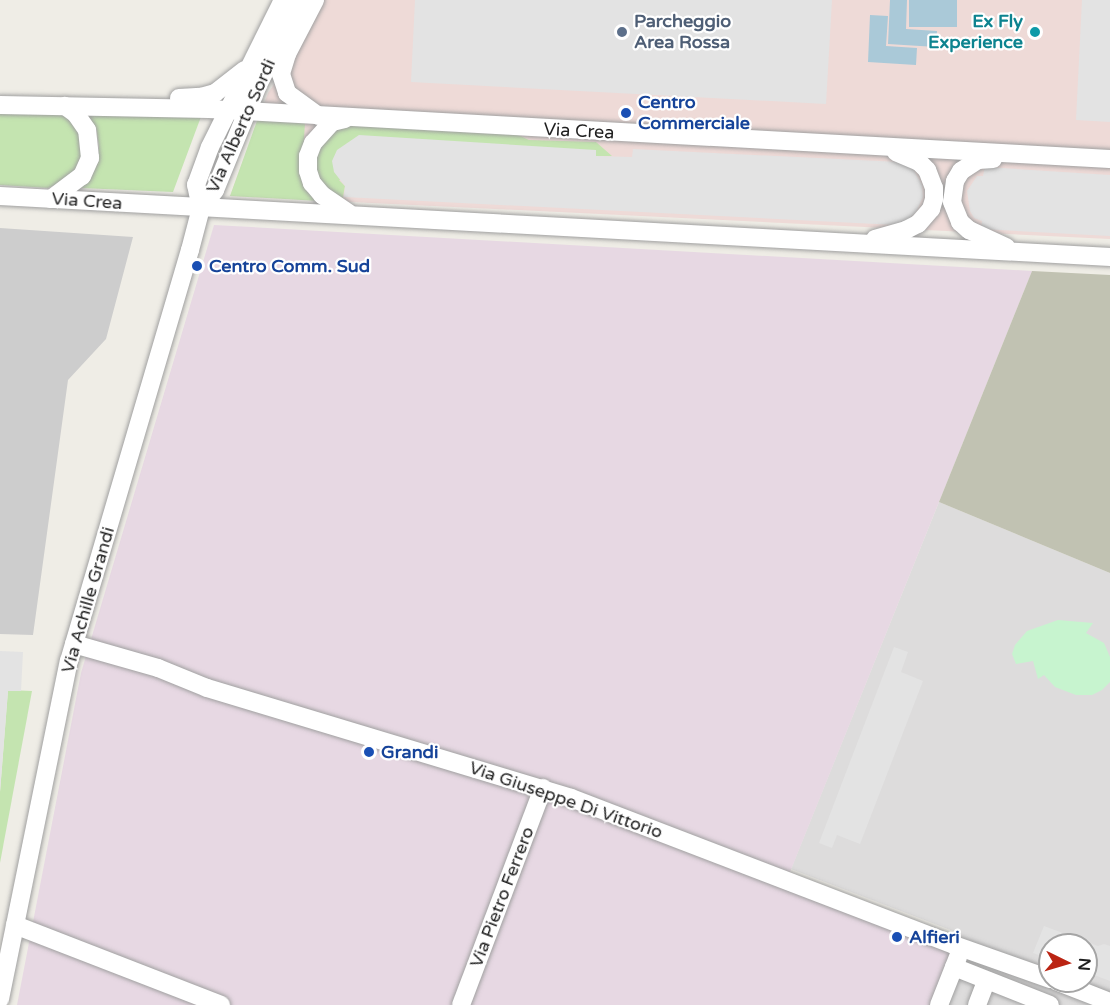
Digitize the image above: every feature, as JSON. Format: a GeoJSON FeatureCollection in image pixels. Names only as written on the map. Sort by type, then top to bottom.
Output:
{"type":"FeatureCollection","features":[{"type":"Feature","properties":{"kind":"street","name":"Via Alberto Sordi"},"geometry":{"type":"LineString","coordinates":[[201,208],[215,190],[252,62],[283,0]]}},
{"type":"Feature","properties":{"kind":"street","name":"Via Alberto Sordi"},"geometry":{"type":"LineString","coordinates":[[238,111],[301,0]]}},
{"type":"Feature","properties":{"kind":"street","name":"Via Alberto Sordi"},"geometry":{"type":"LineString","coordinates":[[315,0],[287,54],[281,74],[287,93],[321,117]]}},
{"type":"Feature","properties":{"kind":"street","name":"Via Crea"},"geometry":{"type":"LineString","coordinates":[[131,107],[158,98],[201,97],[215,93],[229,85],[252,62]]}},
{"type":"Feature","properties":{"kind":"street","name":"Via Crea"},"geometry":{"type":"LineString","coordinates":[[0,105],[238,111],[1110,159]]}},
{"type":"Feature","properties":{"kind":"street"},"geometry":{"type":"LineString","coordinates":[[51,199],[82,176],[90,158],[90,139],[87,130],[76,114],[65,106]]}},
{"type":"Feature","properties":{"kind":"street","name":"Via Crea"},"geometry":{"type":"LineString","coordinates":[[347,118],[332,122],[313,143],[308,156],[308,171],[312,183],[322,195],[354,215]]}},
{"type":"Feature","properties":{"kind":"street","name":"Via Crea"},"geometry":{"type":"LineString","coordinates":[[862,243],[906,230],[918,224],[931,209],[934,200],[934,188],[927,170],[919,162],[883,147]]}},
{"type":"Feature","properties":{"kind":"street","name":"Via Crea"},"geometry":{"type":"LineString","coordinates":[[1016,252],[964,226],[954,212],[952,191],[962,171],[978,160],[1034,155]]}},
{"type":"Feature","properties":{"kind":"street","name":"Via Crea"},"geometry":{"type":"LineString","coordinates":[[0,196],[1110,257]]}},
{"type":"Feature","properties":{"kind":"street","name":"Via Achille Grandi"},"geometry":{"type":"LineString","coordinates":[[0,999],[74,644],[201,208]]}},
{"type":"Feature","properties":{"kind":"street","name":"Via Giuseppe Di Vittorio"},"geometry":{"type":"LineString","coordinates":[[74,644],[158,668],[207,688],[543,788],[1038,975]]}},
{"type":"Feature","properties":{"kind":"street","name":"Via Pietro Ferrero"},"geometry":{"type":"LineString","coordinates":[[461,1005],[543,788]]}},
{"type":"Feature","properties":{"kind":"street"},"geometry":{"type":"LineString","coordinates":[[15,925],[221,1005]]}},
{"type":"Feature","properties":{"kind":"street"},"geometry":{"type":"LineString","coordinates":[[939,1005],[962,947]]}},
{"type":"Feature","properties":{"kind":"street"},"geometry":{"type":"LineString","coordinates":[[954,967],[1050,1005]]}},
{"type":"Feature","properties":{"kind":"street"},"geometry":{"type":"LineString","coordinates":[[977,1005],[986,981]]}},
{"type":"Feature","properties":{"kind":"street"},"geometry":{"type":"LineString","coordinates":[[1087,993],[1110,1002]]}},
{"type":"Feature","properties":{"kind":"shaded area"},"geometry":{"type":"Polygon","coordinates":[[[322,0],[1110,0],[1110,239],[230,196],[268,93],[293,57],[322,0]]]}},
{"type":"Feature","properties":{"kind":"shaded area","name":"Parcheggio Area Rossa"},"geometry":{"type":"Polygon","coordinates":[[[415,0],[832,0],[826,104],[411,82],[415,0]]]}},
{"type":"Feature","properties":{"kind":"shaded area"},"geometry":{"type":"Polygon","coordinates":[[[1082,0],[1110,0],[1110,122],[1076,120],[1082,0]]]}},
{"type":"Feature","properties":{"kind":"shaded area"},"geometry":{"type":"Polygon","coordinates":[[[359,135],[596,150],[596,156],[632,157],[633,149],[899,162],[913,169],[922,185],[923,197],[916,212],[908,220],[896,225],[344,197],[345,186],[334,172],[332,161],[337,150],[359,135]]]}},
{"type":"Feature","properties":{"kind":"shaded area"},"geometry":{"type":"Polygon","coordinates":[[[985,167],[1110,175],[1110,236],[981,229],[982,221],[974,218],[970,211],[967,191],[977,176],[983,176],[985,167]]]}},
{"type":"Feature","properties":{"kind":"shaded area"},"geometry":{"type":"Polygon","coordinates":[[[214,225],[1032,271],[786,882],[956,947],[933,1005],[17,1005],[81,673],[214,225]]]}},
{"type":"Feature","properties":{"kind":"shaded area"},"geometry":{"type":"Polygon","coordinates":[[[0,228],[133,237],[106,339],[68,380],[33,635],[0,634],[0,228]]]}},
{"type":"Feature","properties":{"kind":"shaded area"},"geometry":{"type":"Polygon","coordinates":[[[1032,271],[1110,275],[1110,573],[939,502],[1032,271]]]}},
{"type":"Feature","properties":{"kind":"shaded area"},"geometry":{"type":"Polygon","coordinates":[[[939,502],[1110,573],[1110,1005],[933,1005],[961,934],[791,869],[939,502]]]}},
{"type":"Feature","properties":{"kind":"shaded area"},"geometry":{"type":"Polygon","coordinates":[[[894,647],[908,652],[901,672],[923,681],[860,844],[837,835],[832,848],[819,843],[894,647]]]}},
{"type":"Feature","properties":{"kind":"shaded area"},"geometry":{"type":"Polygon","coordinates":[[[0,651],[23,652],[21,691],[8,691],[0,792],[0,651]]]}},
{"type":"Feature","properties":{"kind":"shaded area"},"geometry":{"type":"Polygon","coordinates":[[[1044,926],[1063,933],[1041,933],[1044,926]]]}},
{"type":"Feature","properties":{"kind":"shaded area"},"geometry":{"type":"Polygon","coordinates":[[[1038,941],[1038,955],[1033,953],[1038,941]]]}},
{"type":"Feature","properties":{"kind":"shaded area"},"geometry":{"type":"Polygon","coordinates":[[[1104,944],[1110,946],[1110,981],[1098,976],[1098,946],[1104,944]]]}},
{"type":"Feature","properties":{"kind":"green space"},"geometry":{"type":"Polygon","coordinates":[[[0,110],[54,111],[65,116],[79,131],[83,143],[80,166],[60,183],[48,188],[0,185],[0,110]]]}},
{"type":"Feature","properties":{"kind":"green space"},"geometry":{"type":"Polygon","coordinates":[[[85,113],[202,114],[173,192],[81,188],[89,179],[98,156],[99,146],[96,127],[85,113]]]}},
{"type":"Feature","properties":{"kind":"green space"},"geometry":{"type":"Polygon","coordinates":[[[258,118],[305,122],[302,175],[319,201],[230,196],[258,118]]]}},
{"type":"Feature","properties":{"kind":"green space"},"geometry":{"type":"Polygon","coordinates":[[[347,122],[514,133],[529,140],[596,142],[612,156],[596,156],[596,150],[339,180],[345,186],[342,202],[324,188],[316,172],[317,153],[329,135],[347,122]]]}},
{"type":"Feature","properties":{"kind":"green space"},"geometry":{"type":"Polygon","coordinates":[[[1058,620],[1093,623],[1086,633],[1104,643],[1110,657],[1110,682],[1102,690],[1092,695],[1076,695],[1055,687],[1044,675],[1038,679],[1033,661],[1016,664],[1012,654],[1015,645],[1027,631],[1058,620]]]}},
{"type":"Feature","properties":{"kind":"green space"},"geometry":{"type":"Polygon","coordinates":[[[8,690],[32,691],[0,863],[0,792],[8,690]]]}},
{"type":"Feature","properties":{"kind":"water"},"geometry":{"type":"Polygon","coordinates":[[[890,0],[907,0],[906,29],[937,31],[936,47],[888,44],[890,0]]]}},
{"type":"Feature","properties":{"kind":"water"},"geometry":{"type":"Polygon","coordinates":[[[909,0],[957,0],[957,27],[909,27],[909,0]]]}},
{"type":"Feature","properties":{"kind":"water"},"geometry":{"type":"Polygon","coordinates":[[[870,15],[888,16],[886,46],[917,48],[916,65],[868,62],[870,15]]]}},
{"type":"Feature","properties":{"kind":"place","name":"Parcheggio Area Rossa"},"geometry":{"type":"Point","coordinates":[622,32]}},
{"type":"Feature","properties":{"kind":"place","name":"Ex Fly Experience"},"geometry":{"type":"Point","coordinates":[1035,32]}},
{"type":"Feature","properties":{"kind":"place","name":"Centro Commerciale"},"geometry":{"type":"Point","coordinates":[626,113]}},
{"type":"Feature","properties":{"kind":"place","name":"Centro Comm. Sud"},"geometry":{"type":"Point","coordinates":[197,266]}},
{"type":"Feature","properties":{"kind":"place","name":"Grandi"},"geometry":{"type":"Point","coordinates":[369,752]}},
{"type":"Feature","properties":{"kind":"place","name":"Alfieri"},"geometry":{"type":"Point","coordinates":[897,937]}}]}
